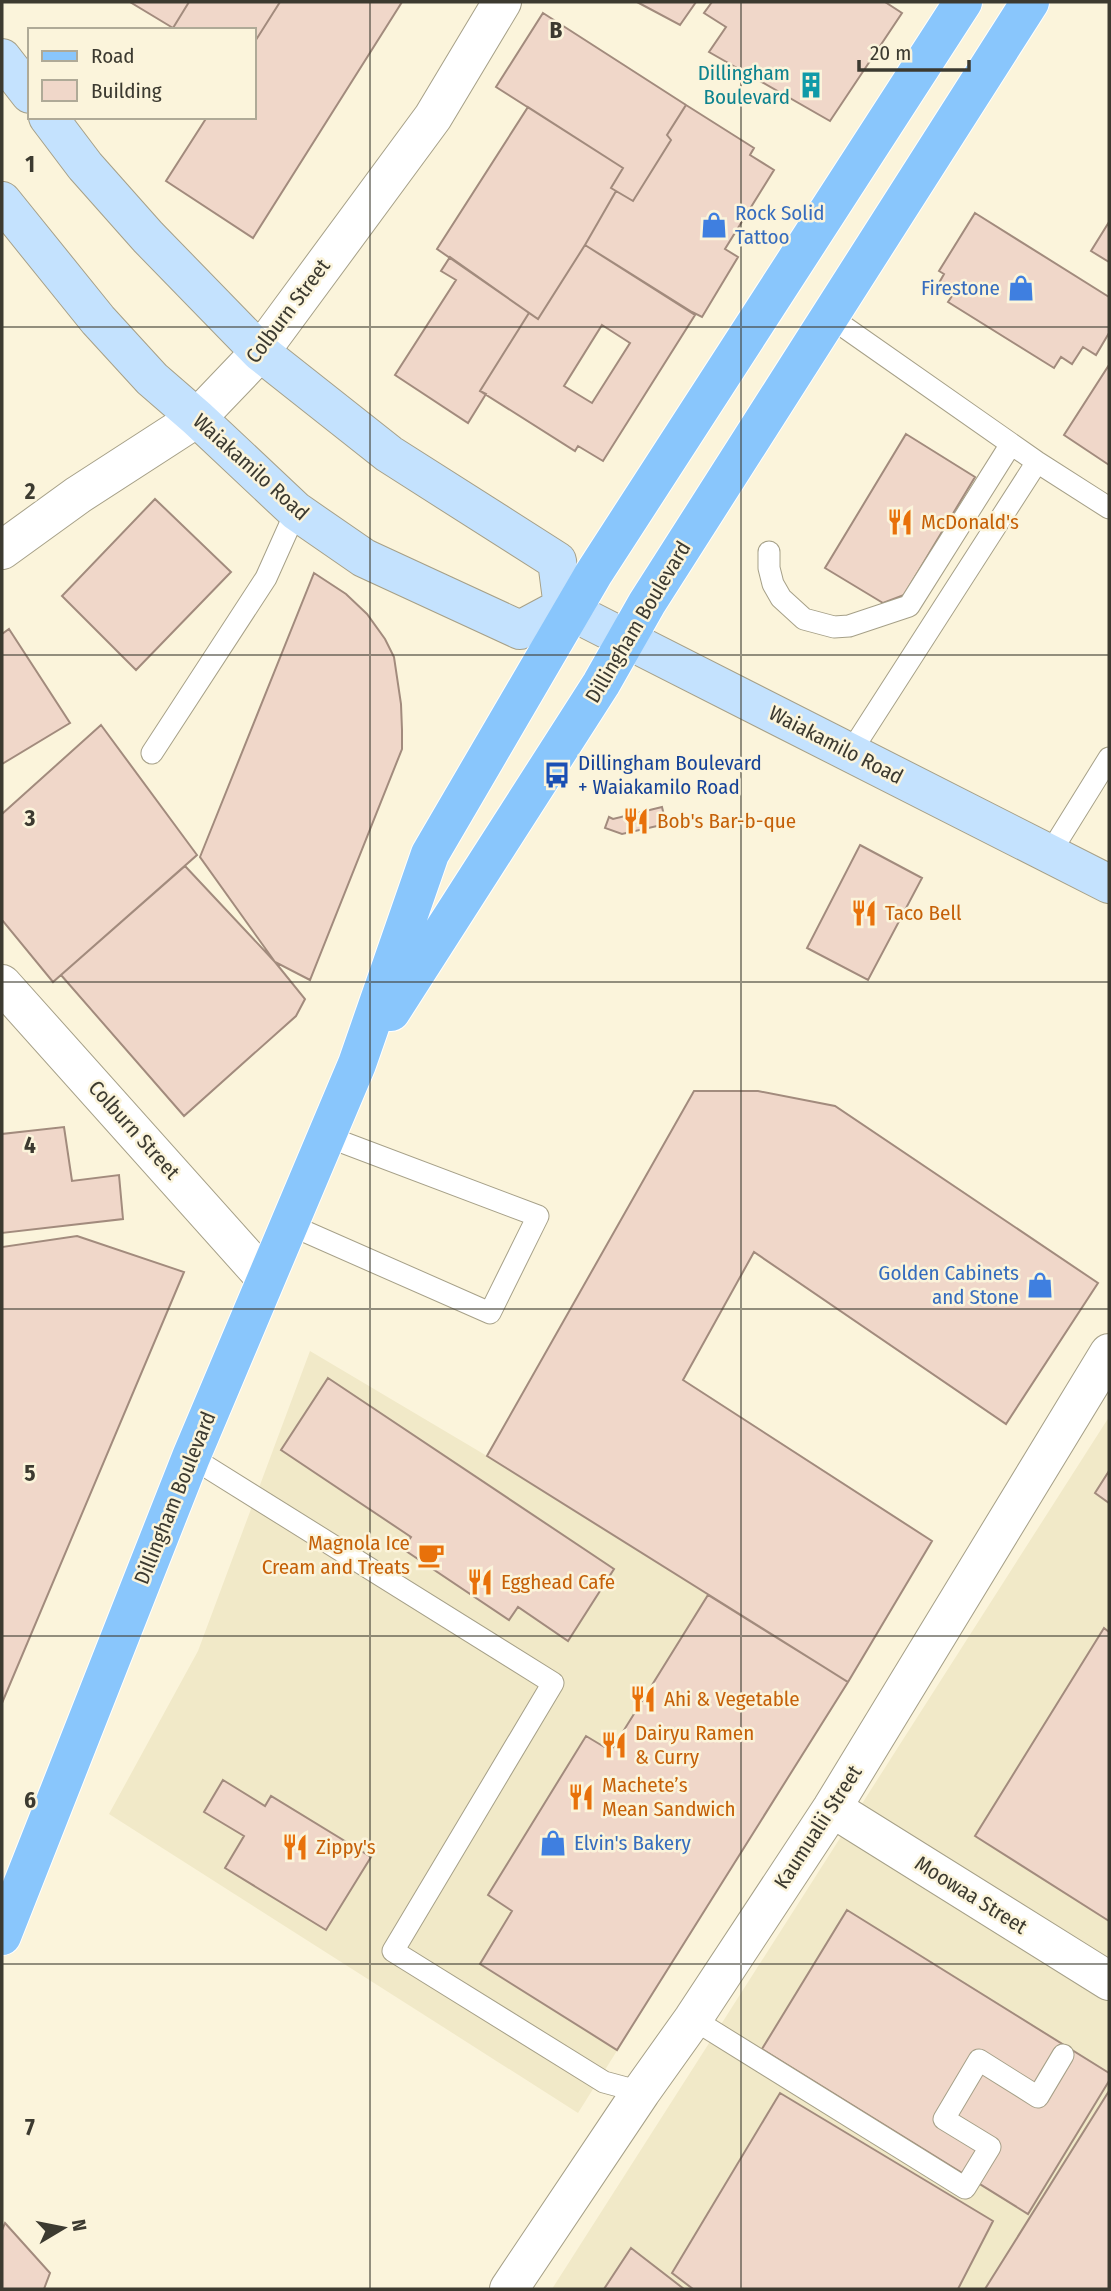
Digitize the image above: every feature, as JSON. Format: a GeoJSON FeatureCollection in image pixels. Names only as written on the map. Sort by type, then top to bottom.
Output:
{"type":"FeatureCollection","features":[{"type":"Feature","properties":{"kind":"main road","name":"Dillingham Boulevard"},"geometry":{"type":"LineString","coordinates":[[4,1926],[191,1457],[357,1064],[430,854],[567,609],[594,573],[963,2]]}},
{"type":"Feature","properties":{"kind":"main road","name":"Dillingham Boulevard"},"geometry":{"type":"LineString","coordinates":[[357,1064],[601,684],[653,593],[1030,2]]}},
{"type":"Feature","properties":{"kind":"main road"},"geometry":{"type":"LineString","coordinates":[[2,58],[28,91]]}},
{"type":"Feature","properties":{"kind":"main road"},"geometry":{"type":"LineString","coordinates":[[50,119],[85,166],[148,237],[260,352],[389,454],[557,561],[567,609]]}},
{"type":"Feature","properties":{"kind":"main road","name":"Waiakamilo Road"},"geometry":{"type":"LineString","coordinates":[[2,201],[98,320],[152,379],[296,512],[364,558],[520,630],[567,609],[1109,884]]}},
{"type":"Feature","properties":{"kind":"street","name":"Colburn Street"},"geometry":{"type":"LineString","coordinates":[[2,550],[78,495],[197,418],[260,352],[433,117],[502,2]]}},
{"type":"Feature","properties":{"kind":"street","name":"Colburn Street"},"geometry":{"type":"LineString","coordinates":[[2,984],[265,1278]]}},
{"type":"Feature","properties":{"kind":"street","name":"Kaumualii Street"},"geometry":{"type":"LineString","coordinates":[[509,2289],[693,2019],[832,1808],[1109,1353]]}},
{"type":"Feature","properties":{"kind":"street","name":"Moowaa Street"},"geometry":{"type":"LineString","coordinates":[[832,1808],[1109,1981]]}},
{"type":"Feature","properties":{"kind":"lane"},"geometry":{"type":"LineString","coordinates":[[830,317],[1037,462],[1109,508]]}},
{"type":"Feature","properties":{"kind":"lane"},"geometry":{"type":"LineString","coordinates":[[769,552],[769,568],[777,591],[791,610],[804,619],[834,627],[849,626],[909,606],[1011,444]]}},
{"type":"Feature","properties":{"kind":"lane"},"geometry":{"type":"LineString","coordinates":[[850,753],[1037,462]]}},
{"type":"Feature","properties":{"kind":"lane"},"geometry":{"type":"LineString","coordinates":[[152,753],[266,578],[296,512]]}},
{"type":"Feature","properties":{"kind":"lane"},"geometry":{"type":"LineString","coordinates":[[1050,853],[1109,758]]}},
{"type":"Feature","properties":{"kind":"lane"},"geometry":{"type":"LineString","coordinates":[[288,1224],[490,1313],[538,1216],[326,1136]]}},
{"type":"Feature","properties":{"kind":"lane"},"geometry":{"type":"LineString","coordinates":[[191,1457],[553,1683],[393,1951],[604,2082],[641,2092]]}},
{"type":"Feature","properties":{"kind":"lane"},"geometry":{"type":"LineString","coordinates":[[693,2019],[965,2188],[990,2147],[944,2119],[979,2060],[1038,2097],[1063,2055]]}},
{"type":"Feature","properties":{"kind":"shaded area"},"geometry":{"type":"Polygon","coordinates":[[[310,1351],[487,1456],[848,1682],[578,2113],[109,1814],[198,1651],[310,1351]]]}},
{"type":"Feature","properties":{"kind":"shaded area"},"geometry":{"type":"Polygon","coordinates":[[[1109,1417],[1109,2289],[552,2289],[1109,1417]]]}},
{"type":"Feature","properties":{"kind":"building"},"geometry":{"type":"Polygon","coordinates":[[[130,2],[189,2],[173,28],[130,2]]]}},
{"type":"Feature","properties":{"kind":"building"},"geometry":{"type":"Polygon","coordinates":[[[189,2],[280,2],[256,40],[256,28],[173,28],[189,2]]]}},
{"type":"Feature","properties":{"kind":"building"},"geometry":{"type":"Polygon","coordinates":[[[280,2],[402,2],[253,238],[166,181],[206,119],[256,119],[256,40],[280,2]]]}},
{"type":"Feature","properties":{"kind":"building","name":"Dillingham Boulevard"},"geometry":{"type":"Polygon","coordinates":[[[637,2],[696,2],[680,25],[637,2]]]}},
{"type":"Feature","properties":{"kind":"building","name":"Dillingham Boulevard"},"geometry":{"type":"Polygon","coordinates":[[[712,2],[885,2],[902,13],[830,121],[709,52],[726,27],[704,13],[712,2]]]}},
{"type":"Feature","properties":{"kind":"building"},"geometry":{"type":"Polygon","coordinates":[[[543,13],[686,105],[667,135],[671,140],[633,201],[611,188],[623,168],[496,87],[543,13]]]}},
{"type":"Feature","properties":{"kind":"building"},"geometry":{"type":"Polygon","coordinates":[[[686,105],[754,148],[750,155],[774,170],[725,249],[738,257],[702,317],[585,245],[616,191],[633,201],[671,140],[667,135],[686,105]]]}},
{"type":"Feature","properties":{"kind":"building"},"geometry":{"type":"Polygon","coordinates":[[[528,107],[623,168],[611,188],[616,191],[538,319],[437,249],[528,107]]]}},
{"type":"Feature","properties":{"kind":"building","name":"Firestone"},"geometry":{"type":"Polygon","coordinates":[[[975,213],[1109,297],[1109,333],[1096,355],[1083,347],[1072,364],[1061,357],[1054,368],[948,302],[954,293],[939,283],[944,274],[939,271],[975,213]]]}},
{"type":"Feature","properties":{"kind":"building"},"geometry":{"type":"Polygon","coordinates":[[[1109,222],[1109,262],[1091,251],[1109,222]]]}},
{"type":"Feature","properties":{"kind":"building"},"geometry":{"type":"Polygon","coordinates":[[[585,245],[695,315],[603,461],[578,446],[575,451],[480,391],[529,313],[538,319],[585,245]],[[602,325],[564,386],[592,403],[630,343],[602,325]]]}},
{"type":"Feature","properties":{"kind":"building"},"geometry":{"type":"Polygon","coordinates":[[[450,257],[529,313],[480,391],[486,394],[468,423],[395,375],[456,280],[441,271],[450,257]]]}},
{"type":"Feature","properties":{"kind":"building"},"geometry":{"type":"Polygon","coordinates":[[[1109,365],[1109,465],[1064,435],[1109,365]]]}},
{"type":"Feature","properties":{"kind":"building","name":"McDonald's"},"geometry":{"type":"Polygon","coordinates":[[[906,434],[975,477],[904,595],[883,603],[825,568],[906,434]]]}},
{"type":"Feature","properties":{"kind":"building"},"geometry":{"type":"Polygon","coordinates":[[[155,499],[231,572],[136,670],[62,596],[155,499]]]}},
{"type":"Feature","properties":{"kind":"building"},"geometry":{"type":"Polygon","coordinates":[[[314,573],[346,594],[367,614],[394,657],[401,704],[402,749],[310,980],[275,962],[200,857],[314,573]]]}},
{"type":"Feature","properties":{"kind":"building"},"geometry":{"type":"Polygon","coordinates":[[[9,629],[70,723],[2,764],[2,634],[9,629]]]}},
{"type":"Feature","properties":{"kind":"building"},"geometry":{"type":"Polygon","coordinates":[[[101,725],[197,855],[53,982],[2,920],[2,814],[101,725]]]}},
{"type":"Feature","properties":{"kind":"building","name":"Bob's Bar-b-que"},"geometry":{"type":"Polygon","coordinates":[[[662,807],[666,824],[622,834],[605,828],[609,817],[613,819],[662,807]]]}},
{"type":"Feature","properties":{"kind":"building","name":"Taco Bell"},"geometry":{"type":"Polygon","coordinates":[[[860,845],[922,878],[868,980],[807,948],[860,845]]]}},
{"type":"Feature","properties":{"kind":"building"},"geometry":{"type":"Polygon","coordinates":[[[185,866],[275,962],[305,999],[296,1016],[184,1116],[61,975],[185,866]]]}},
{"type":"Feature","properties":{"kind":"building"},"geometry":{"type":"Polygon","coordinates":[[[694,1091],[758,1091],[835,1106],[1098,1283],[1006,1424],[754,1252],[683,1380],[932,1541],[848,1682],[487,1456],[694,1091]]]}},
{"type":"Feature","properties":{"kind":"building"},"geometry":{"type":"Polygon","coordinates":[[[64,1127],[72,1181],[119,1175],[123,1219],[2,1233],[2,1134],[64,1127]]]}},
{"type":"Feature","properties":{"kind":"building"},"geometry":{"type":"Polygon","coordinates":[[[77,1236],[184,1272],[2,1703],[2,1247],[77,1236]]]}},
{"type":"Feature","properties":{"kind":"building"},"geometry":{"type":"Polygon","coordinates":[[[328,1378],[614,1569],[568,1641],[518,1607],[509,1620],[403,1549],[411,1537],[281,1450],[328,1378]]]}},
{"type":"Feature","properties":{"kind":"building"},"geometry":{"type":"Polygon","coordinates":[[[1109,1471],[1109,1503],[1095,1493],[1109,1471]]]}},
{"type":"Feature","properties":{"kind":"building"},"geometry":{"type":"Polygon","coordinates":[[[708,1595],[848,1682],[617,2050],[480,1964],[512,1911],[488,1895],[586,1736],[611,1751],[708,1595]]]}},
{"type":"Feature","properties":{"kind":"building"},"geometry":{"type":"Polygon","coordinates":[[[1104,1628],[1109,1632],[1109,1921],[975,1836],[1104,1628]]]}},
{"type":"Feature","properties":{"kind":"building","name":"Zippy's"},"geometry":{"type":"Polygon","coordinates":[[[223,1780],[265,1806],[271,1796],[371,1857],[326,1930],[225,1868],[244,1836],[204,1812],[223,1780]]]}},
{"type":"Feature","properties":{"kind":"building"},"geometry":{"type":"Polygon","coordinates":[[[847,1910],[1109,2073],[1109,2081],[1028,2214],[762,2049],[847,1910]]]}},
{"type":"Feature","properties":{"kind":"building"},"geometry":{"type":"Polygon","coordinates":[[[1109,2091],[1109,2289],[985,2289],[1109,2091]]]}},
{"type":"Feature","properties":{"kind":"building"},"geometry":{"type":"Polygon","coordinates":[[[780,2093],[993,2221],[958,2289],[693,2289],[672,2273],[780,2093]]]}},
{"type":"Feature","properties":{"kind":"building"},"geometry":{"type":"Polygon","coordinates":[[[5,2223],[50,2273],[44,2289],[2,2289],[2,2230],[5,2223]]]}},
{"type":"Feature","properties":{"kind":"building"},"geometry":{"type":"Polygon","coordinates":[[[631,2248],[684,2289],[604,2289],[631,2248]]]}},
{"type":"Feature","properties":{"kind":"place","name":"Dillingham Boulevard"},"geometry":{"type":"Point","coordinates":[811,85]}},
{"type":"Feature","properties":{"kind":"place","name":"Rock Solid Tattoo"},"geometry":{"type":"Point","coordinates":[714,225]}},
{"type":"Feature","properties":{"kind":"place","name":"Firestone"},"geometry":{"type":"Point","coordinates":[1021,288]}},
{"type":"Feature","properties":{"kind":"place","name":"McDonald's"},"geometry":{"type":"Point","coordinates":[900,522]}},
{"type":"Feature","properties":{"kind":"place","name":"Dillingham Boulevard + Waiakamilo Road"},"geometry":{"type":"Point","coordinates":[557,775]}},
{"type":"Feature","properties":{"kind":"place","name":"Bob's Bar-b-que"},"geometry":{"type":"Point","coordinates":[636,821]}},
{"type":"Feature","properties":{"kind":"place","name":"Taco Bell"},"geometry":{"type":"Point","coordinates":[864,913]}},
{"type":"Feature","properties":{"kind":"place","name":"Golden Cabinets and Stone"},"geometry":{"type":"Point","coordinates":[1040,1285]}},
{"type":"Feature","properties":{"kind":"place","name":"Magnola Ice Cream and Treats"},"geometry":{"type":"Point","coordinates":[431,1555]}},
{"type":"Feature","properties":{"kind":"place","name":"Egghead Cafe"},"geometry":{"type":"Point","coordinates":[480,1582]}},
{"type":"Feature","properties":{"kind":"place","name":"Ahi & Vegetable"},"geometry":{"type":"Point","coordinates":[643,1699]}},
{"type":"Feature","properties":{"kind":"place","name":"Dairyu Ramen & Curry"},"geometry":{"type":"Point","coordinates":[614,1745]}},
{"type":"Feature","properties":{"kind":"place","name":"Machete’s Mean Sandwich"},"geometry":{"type":"Point","coordinates":[581,1797]}},
{"type":"Feature","properties":{"kind":"place","name":"Elvin's Bakery"},"geometry":{"type":"Point","coordinates":[553,1843]}},
{"type":"Feature","properties":{"kind":"place","name":"Zippy's"},"geometry":{"type":"Point","coordinates":[295,1847]}}]}
